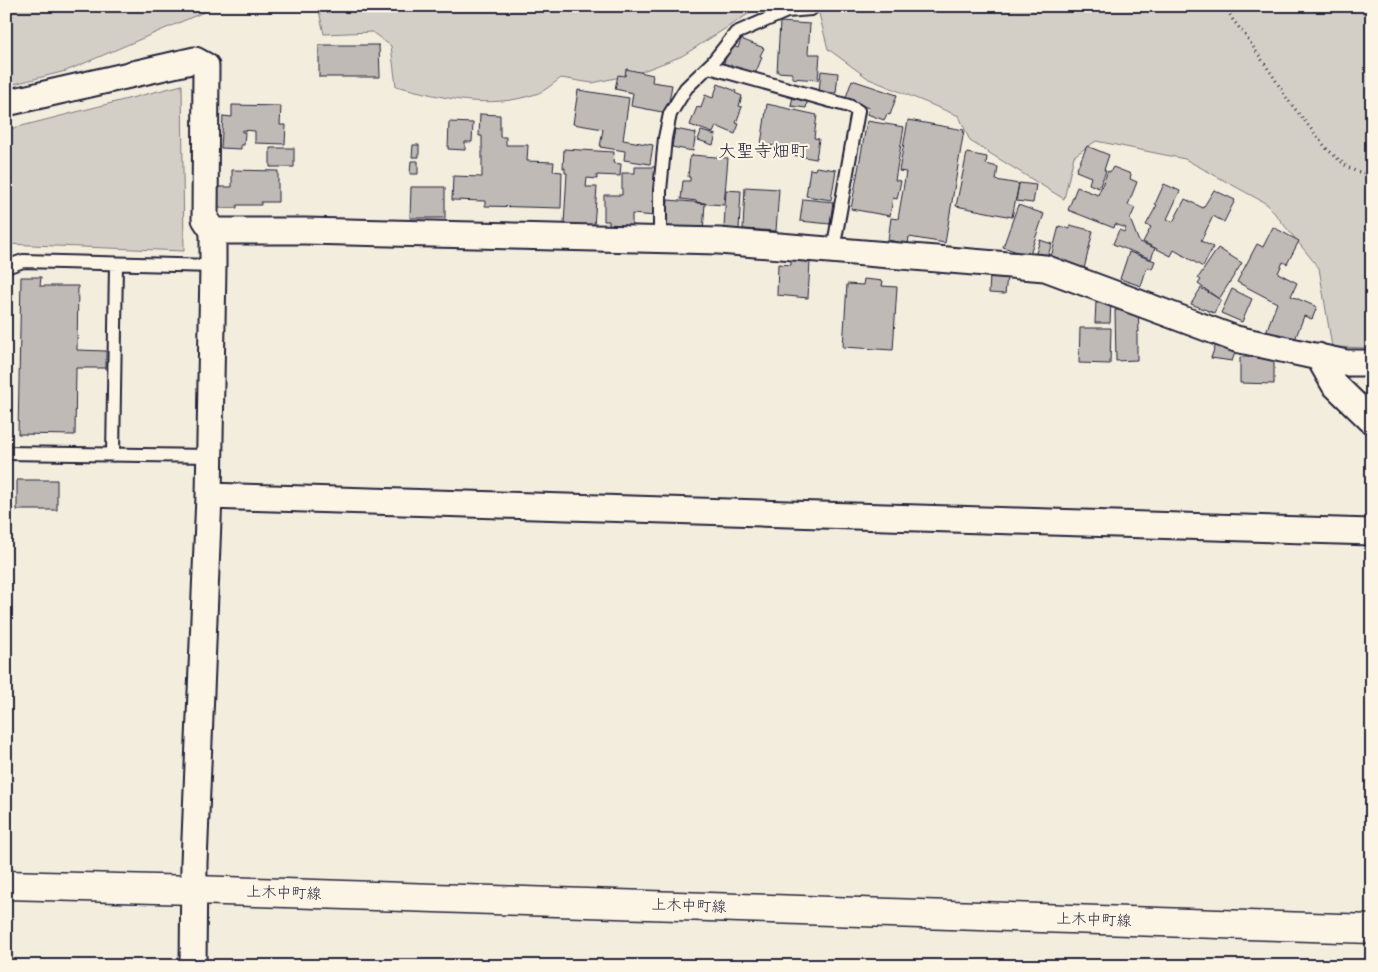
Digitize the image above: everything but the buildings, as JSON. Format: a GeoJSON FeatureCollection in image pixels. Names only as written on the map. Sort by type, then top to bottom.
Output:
{"type":"FeatureCollection","features":[{"type":"Feature","properties":{"kind":"main road","name":"上木中町線"},"geometry":{"type":"LineString","coordinates":[[6,885],[1372,930]]}},
{"type":"Feature","properties":{"kind":"street"},"geometry":{"type":"LineString","coordinates":[[6,103],[195,60],[206,66],[205,219],[214,231],[209,496],[194,890],[193,966]]}},
{"type":"Feature","properties":{"kind":"street"},"geometry":{"type":"LineString","coordinates":[[214,231],[305,230],[719,241],[1045,268],[1236,339],[1346,363],[1372,363]]}},
{"type":"Feature","properties":{"kind":"street"},"geometry":{"type":"LineString","coordinates":[[1318,356],[1334,384],[1372,421]]}},
{"type":"Feature","properties":{"kind":"street"},"geometry":{"type":"LineString","coordinates":[[209,496],[1372,532]]}},
{"type":"Feature","properties":{"kind":"lane"},"geometry":{"type":"LineString","coordinates":[[660,239],[660,191],[665,138],[670,114],[686,88],[709,67],[736,33],[787,11],[811,9]]}},
{"type":"Feature","properties":{"kind":"lane"},"geometry":{"type":"LineString","coordinates":[[709,67],[849,106],[858,111],[833,250]]}},
{"type":"Feature","properties":{"kind":"lane"},"geometry":{"type":"LineString","coordinates":[[6,268],[23,261],[213,266]]}},
{"type":"Feature","properties":{"kind":"lane"},"geometry":{"type":"LineString","coordinates":[[113,455],[116,264]]}},
{"type":"Feature","properties":{"kind":"lane"},"geometry":{"type":"LineString","coordinates":[[6,453],[210,456]]}},
{"type":"Feature","properties":{"kind":"path"},"geometry":{"type":"LineString","coordinates":[[1225,6],[1288,100],[1327,149],[1354,171],[1366,174],[1372,172]]}},
{"type":"Feature","properties":{"kind":"shaded area"},"geometry":{"type":"Polygon","coordinates":[[[6,6],[218,6],[66,71],[6,86],[6,6]]]}},
{"type":"Feature","properties":{"kind":"shaded area"},"geometry":{"type":"Polygon","coordinates":[[[318,6],[761,6],[682,56],[635,74],[592,83],[561,78],[536,94],[518,99],[483,102],[431,95],[396,86],[391,46],[372,32],[324,34],[318,6]]]}},
{"type":"Feature","properties":{"kind":"shaded area"},"geometry":{"type":"Polygon","coordinates":[[[817,6],[1372,6],[1372,348],[1332,347],[1319,268],[1267,204],[1185,159],[1096,141],[1074,156],[1064,199],[970,141],[959,116],[869,79],[828,49],[817,6]]]}},
{"type":"Feature","properties":{"kind":"shaded area"},"geometry":{"type":"Polygon","coordinates":[[[182,85],[184,251],[6,244],[6,130],[182,85]]]}},
{"type":"Feature","properties":{"kind":"district","name":"大聖寺畑町"},"geometry":{"type":"Point","coordinates":[763,151]}}]}
